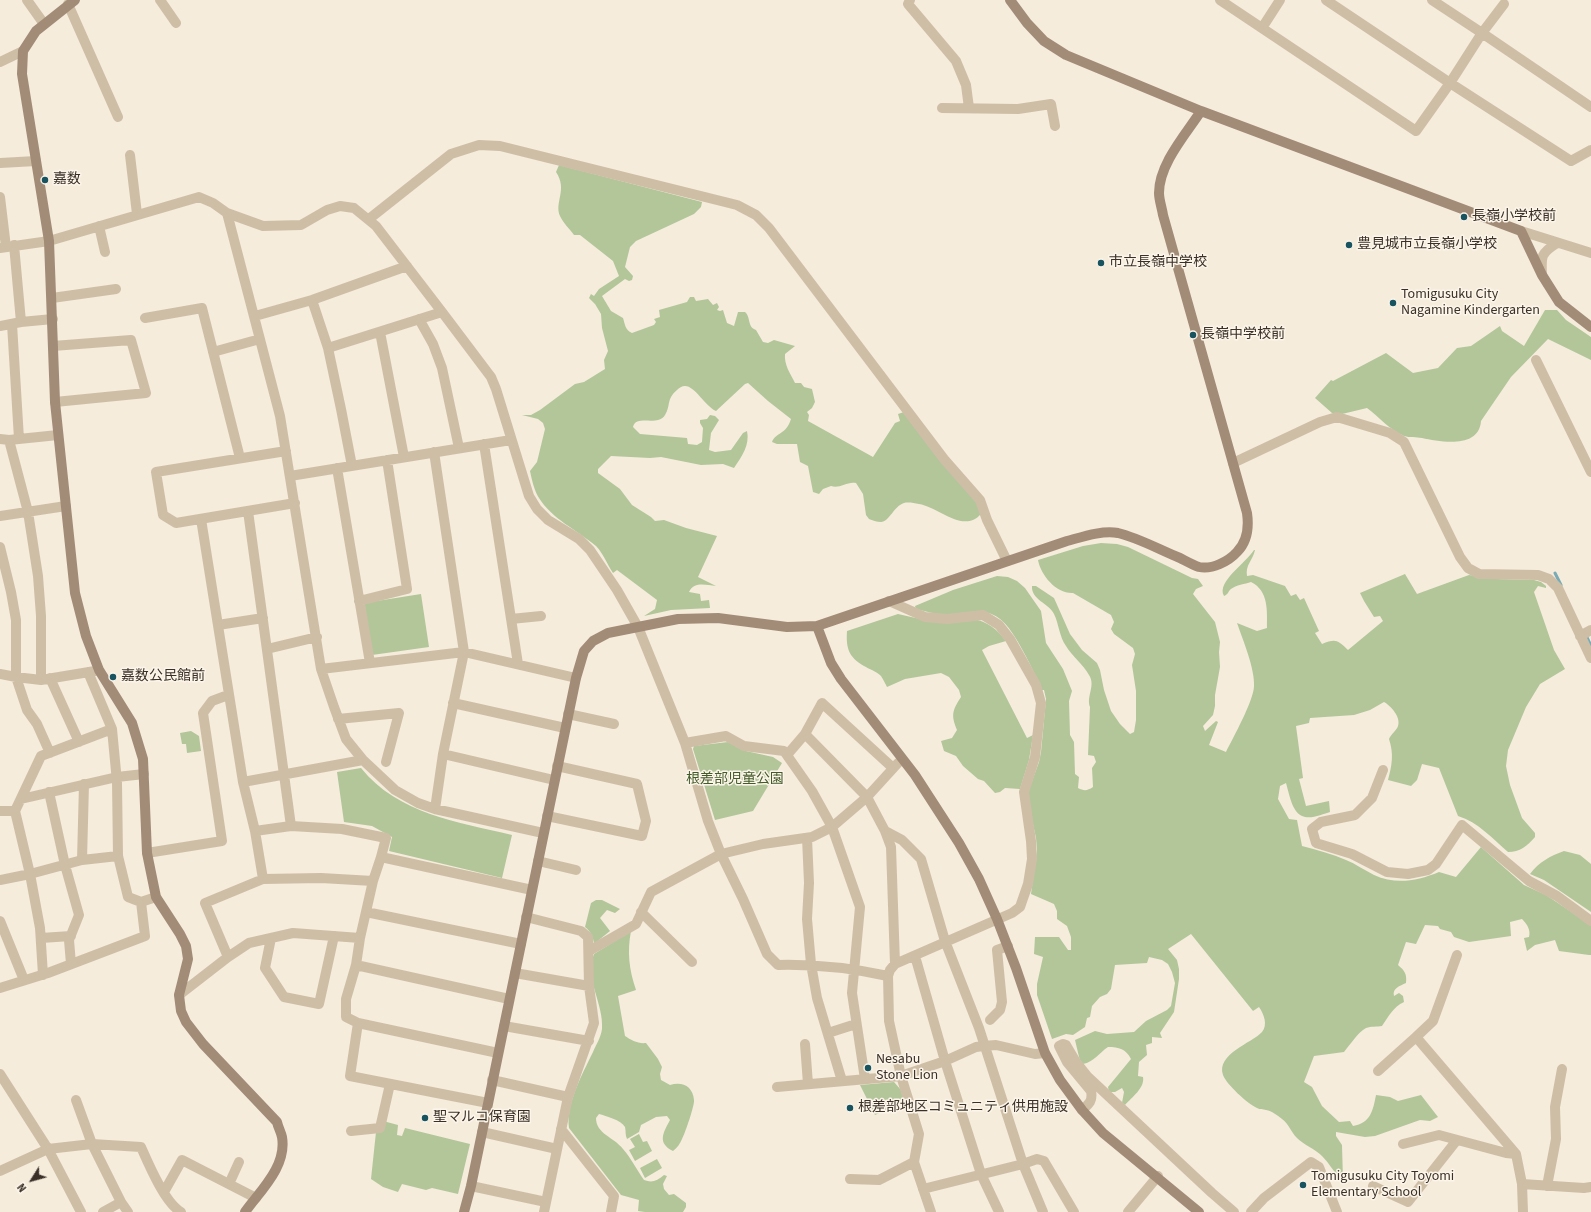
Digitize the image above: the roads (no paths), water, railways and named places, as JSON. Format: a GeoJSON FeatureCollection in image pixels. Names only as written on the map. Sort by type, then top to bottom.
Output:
{"type":"FeatureCollection","features":[{"type":"Feature","properties":{"kind":"street"},"geometry":{"type":"LineString","coordinates":[[27,0],[44,24]]}},
{"type":"Feature","properties":{"kind":"street"},"geometry":{"type":"LineString","coordinates":[[160,0],[176,23]]}},
{"type":"Feature","properties":{"kind":"street"},"geometry":{"type":"LineString","coordinates":[[910,0],[908,4],[956,61],[966,85],[969,108]]}},
{"type":"Feature","properties":{"kind":"street"},"geometry":{"type":"LineString","coordinates":[[1010,0],[1027,23],[1044,40],[1066,55],[1202,111],[1521,231],[1591,253]]}},
{"type":"Feature","properties":{"kind":"street"},"geometry":{"type":"LineString","coordinates":[[1220,0],[1416,131],[1504,4]]}},
{"type":"Feature","properties":{"kind":"street"},"geometry":{"type":"LineString","coordinates":[[1262,28],[1280,0]]}},
{"type":"Feature","properties":{"kind":"street"},"geometry":{"type":"LineString","coordinates":[[1326,0],[1450,83],[1571,161],[1591,150]]}},
{"type":"Feature","properties":{"kind":"street"},"geometry":{"type":"LineString","coordinates":[[1432,0],[1591,107]]}},
{"type":"Feature","properties":{"kind":"street"},"geometry":{"type":"LineString","coordinates":[[118,117],[72,2],[36,31],[23,51],[22,74],[49,241],[58,435],[75,593],[86,636],[99,670],[132,723],[143,759],[147,853],[156,897],[186,946],[188,959],[179,996],[186,1022],[204,1044],[277,1122],[282,1136],[282,1154],[277,1169],[245,1212]]}},
{"type":"Feature","properties":{"kind":"street"},"geometry":{"type":"LineString","coordinates":[[0,62],[23,51]]}},
{"type":"Feature","properties":{"kind":"street"},"geometry":{"type":"LineString","coordinates":[[942,108],[1018,109],[1051,104],[1055,126]]}},
{"type":"Feature","properties":{"kind":"street"},"geometry":{"type":"LineString","coordinates":[[464,1212],[471,1186],[576,678],[584,651],[593,642],[608,633],[678,619],[718,618],[787,627],[817,626],[1067,540],[1101,533],[1116,533],[1129,536],[1200,567],[1214,566],[1232,558],[1243,546],[1249,523],[1247,513],[1234,462],[1163,215],[1159,193],[1164,170],[1170,158],[1202,111]]}},
{"type":"Feature","properties":{"kind":"street"},"geometry":{"type":"LineString","coordinates":[[369,219],[451,154],[479,145],[500,146],[737,205],[756,215],[769,228],[944,459],[980,500],[987,520],[1007,561]]}},
{"type":"Feature","properties":{"kind":"street"},"geometry":{"type":"LineString","coordinates":[[130,155],[137,214]]}},
{"type":"Feature","properties":{"kind":"street"},"geometry":{"type":"LineString","coordinates":[[0,164],[36,161]]}},
{"type":"Feature","properties":{"kind":"street"},"geometry":{"type":"LineString","coordinates":[[0,197],[17,323],[9,439],[28,512],[38,576],[45,679],[79,742]]}},
{"type":"Feature","properties":{"kind":"street"},"geometry":{"type":"LineString","coordinates":[[7,247],[49,241],[199,197],[213,203],[227,213],[263,226],[300,225],[327,210],[340,206],[354,208],[369,219],[407,266],[491,377],[529,496],[537,509],[548,520],[579,540],[590,550],[638,627],[685,743],[708,821],[721,854],[767,954],[778,965],[811,964],[854,969],[888,976]]}},
{"type":"Feature","properties":{"kind":"street"},"geometry":{"type":"LineString","coordinates":[[227,213],[280,416],[321,669],[346,740],[363,760],[395,790],[418,802],[435,809],[543,833]]}},
{"type":"Feature","properties":{"kind":"street"},"geometry":{"type":"LineString","coordinates":[[98,226],[105,252]]}},
{"type":"Feature","properties":{"kind":"street"},"geometry":{"type":"LineString","coordinates":[[1521,231],[1542,275],[1560,302],[1591,327]]}},
{"type":"Feature","properties":{"kind":"street"},"geometry":{"type":"LineString","coordinates":[[1542,275],[1541,258],[1546,250],[1557,243]]}},
{"type":"Feature","properties":{"kind":"street"},"geometry":{"type":"LineString","coordinates":[[255,316],[312,300],[407,266]]}},
{"type":"Feature","properties":{"kind":"street"},"geometry":{"type":"LineString","coordinates":[[52,298],[116,289]]}},
{"type":"Feature","properties":{"kind":"street"},"geometry":{"type":"LineString","coordinates":[[312,300],[328,348],[342,409],[352,466]]}},
{"type":"Feature","properties":{"kind":"street"},"geometry":{"type":"LineString","coordinates":[[145,318],[202,308],[240,458]]}},
{"type":"Feature","properties":{"kind":"street"},"geometry":{"type":"LineString","coordinates":[[328,348],[442,312]]}},
{"type":"Feature","properties":{"kind":"street"},"geometry":{"type":"LineString","coordinates":[[0,326],[53,319]]}},
{"type":"Feature","properties":{"kind":"street"},"geometry":{"type":"LineString","coordinates":[[420,319],[433,344],[442,368],[459,448]]}},
{"type":"Feature","properties":{"kind":"street"},"geometry":{"type":"LineString","coordinates":[[380,332],[404,457]]}},
{"type":"Feature","properties":{"kind":"street"},"geometry":{"type":"LineString","coordinates":[[213,352],[260,339]]}},
{"type":"Feature","properties":{"kind":"street"},"geometry":{"type":"LineString","coordinates":[[53,346],[131,340],[146,393],[56,402]]}},
{"type":"Feature","properties":{"kind":"street"},"geometry":{"type":"LineString","coordinates":[[1536,360],[1591,472]]}},
{"type":"Feature","properties":{"kind":"street"},"geometry":{"type":"LineString","coordinates":[[1234,462],[1320,422],[1337,417],[1390,433],[1404,442],[1460,556],[1468,568],[1480,574],[1538,575],[1549,580],[1558,588],[1591,658]]}},
{"type":"Feature","properties":{"kind":"street"},"geometry":{"type":"LineString","coordinates":[[9,439],[58,435]]}},
{"type":"Feature","properties":{"kind":"street"},"geometry":{"type":"LineString","coordinates":[[290,476],[511,440]]}},
{"type":"Feature","properties":{"kind":"street"},"geometry":{"type":"LineString","coordinates":[[484,444],[518,664]]}},
{"type":"Feature","properties":{"kind":"street"},"geometry":{"type":"LineString","coordinates":[[286,451],[156,472],[163,516],[176,523],[294,503]]}},
{"type":"Feature","properties":{"kind":"street"},"geometry":{"type":"LineString","coordinates":[[434,452],[464,652],[443,754],[435,809]]}},
{"type":"Feature","properties":{"kind":"street"},"geometry":{"type":"LineString","coordinates":[[360,601],[407,589],[387,460]]}},
{"type":"Feature","properties":{"kind":"street"},"geometry":{"type":"LineString","coordinates":[[337,468],[370,663]]}},
{"type":"Feature","properties":{"kind":"street"},"geometry":{"type":"LineString","coordinates":[[0,516],[66,506]]}},
{"type":"Feature","properties":{"kind":"street"},"geometry":{"type":"LineString","coordinates":[[248,511],[291,826]]}},
{"type":"Feature","properties":{"kind":"street"},"geometry":{"type":"LineString","coordinates":[[201,519],[228,695],[243,782],[255,831],[263,879]]}},
{"type":"Feature","properties":{"kind":"street"},"geometry":{"type":"LineString","coordinates":[[0,547],[16,620],[16,678],[27,710],[37,724],[50,753]]}},
{"type":"Feature","properties":{"kind":"street"},"geometry":{"type":"LineString","coordinates":[[889,601],[925,617],[947,619],[983,615],[999,625],[1010,639],[1036,685],[1041,703],[1035,757],[1024,792],[1031,841],[1031,865],[1028,884],[1020,907],[1012,913],[895,964],[890,970],[888,976],[889,1021],[901,1076],[919,1134],[914,1162],[931,1212]]}},
{"type":"Feature","properties":{"kind":"street"},"geometry":{"type":"LineString","coordinates":[[511,620],[541,616]]}},
{"type":"Feature","properties":{"kind":"street"},"geometry":{"type":"LineString","coordinates":[[218,625],[263,618]]}},
{"type":"Feature","properties":{"kind":"street"},"geometry":{"type":"LineString","coordinates":[[817,626],[831,663],[841,679],[915,775],[959,843],[979,879],[1008,946],[1045,1053],[1060,1080],[1082,1110],[1103,1133],[1158,1176],[1199,1212]]}},
{"type":"Feature","properties":{"kind":"street"},"geometry":{"type":"LineString","coordinates":[[1580,636],[1591,630]]}},
{"type":"Feature","properties":{"kind":"street"},"geometry":{"type":"LineString","coordinates":[[267,649],[317,637]]}},
{"type":"Feature","properties":{"kind":"street"},"geometry":{"type":"LineString","coordinates":[[321,669],[464,652],[576,678]]}},
{"type":"Feature","properties":{"kind":"street"},"geometry":{"type":"LineString","coordinates":[[0,674],[16,678],[45,679],[99,670]]}},
{"type":"Feature","properties":{"kind":"street"},"geometry":{"type":"LineString","coordinates":[[88,672],[112,729],[117,777],[118,856],[128,897],[141,902],[156,897]]}},
{"type":"Feature","properties":{"kind":"street"},"geometry":{"type":"LineString","coordinates":[[147,853],[222,841],[203,713],[212,701],[228,695]]}},
{"type":"Feature","properties":{"kind":"street"},"geometry":{"type":"LineString","coordinates":[[453,703],[565,728]]}},
{"type":"Feature","properties":{"kind":"street"},"geometry":{"type":"LineString","coordinates":[[787,755],[805,734],[822,703],[893,768]]}},
{"type":"Feature","properties":{"kind":"street"},"geometry":{"type":"LineString","coordinates":[[338,719],[399,713],[386,762]]}},
{"type":"Feature","properties":{"kind":"street"},"geometry":{"type":"LineString","coordinates":[[568,714],[614,724]]}},
{"type":"Feature","properties":{"kind":"street"},"geometry":{"type":"LineString","coordinates":[[43,975],[41,938],[30,874],[15,810],[41,756],[112,729]]}},
{"type":"Feature","properties":{"kind":"street"},"geometry":{"type":"LineString","coordinates":[[805,734],[867,797],[885,830],[891,847],[895,964]]}},
{"type":"Feature","properties":{"kind":"street"},"geometry":{"type":"LineString","coordinates":[[685,743],[726,736],[744,746],[784,751],[812,791],[832,827],[860,907],[852,993],[864,1079]]}},
{"type":"Feature","properties":{"kind":"street"},"geometry":{"type":"LineString","coordinates":[[443,754],[554,780]]}},
{"type":"Feature","properties":{"kind":"street"},"geometry":{"type":"LineString","coordinates":[[589,951],[636,924],[651,892],[721,854],[763,844],[807,838],[832,827],[867,797],[902,759]]}},
{"type":"Feature","properties":{"kind":"street"},"geometry":{"type":"LineString","coordinates":[[243,782],[363,760]]}},
{"type":"Feature","properties":{"kind":"street"},"geometry":{"type":"LineString","coordinates":[[547,816],[642,836],[646,821],[637,784],[558,766]]}},
{"type":"Feature","properties":{"kind":"street"},"geometry":{"type":"LineString","coordinates":[[1383,770],[1372,798],[1355,815],[1321,822],[1312,829],[1316,842],[1352,854],[1386,872],[1408,874],[1428,870],[1436,864],[1462,825],[1529,880],[1557,896],[1591,921]]}},
{"type":"Feature","properties":{"kind":"street"},"geometry":{"type":"LineString","coordinates":[[21,799],[117,777],[144,774]]}},
{"type":"Feature","properties":{"kind":"street"},"geometry":{"type":"LineString","coordinates":[[82,860],[84,784]]}},
{"type":"Feature","properties":{"kind":"street"},"geometry":{"type":"LineString","coordinates":[[49,792],[78,915],[69,940],[71,964]]}},
{"type":"Feature","properties":{"kind":"street"},"geometry":{"type":"LineString","coordinates":[[0,811],[15,810]]}},
{"type":"Feature","properties":{"kind":"street"},"geometry":{"type":"LineString","coordinates":[[255,831],[291,826],[342,829],[386,838],[382,857],[373,881],[360,938],[356,965],[346,999],[346,1017],[358,1023],[498,1053]]}},
{"type":"Feature","properties":{"kind":"street"},"geometry":{"type":"LineString","coordinates":[[885,830],[902,840],[921,859],[945,942],[979,1028],[983,1046],[1024,1164],[1043,1212]]}},
{"type":"Feature","properties":{"kind":"street"},"geometry":{"type":"LineString","coordinates":[[807,838],[809,883],[807,919],[811,964],[817,998],[842,1081]]}},
{"type":"Feature","properties":{"kind":"street"},"geometry":{"type":"LineString","coordinates":[[0,880],[30,874],[82,860],[118,856]]}},
{"type":"Feature","properties":{"kind":"street"},"geometry":{"type":"LineString","coordinates":[[382,857],[532,890]]}},
{"type":"Feature","properties":{"kind":"street"},"geometry":{"type":"LineString","coordinates":[[538,861],[576,870]]}},
{"type":"Feature","properties":{"kind":"street"},"geometry":{"type":"LineString","coordinates":[[228,957],[205,903],[263,879],[321,878],[373,881]]}},
{"type":"Feature","properties":{"kind":"street"},"geometry":{"type":"LineString","coordinates":[[0,988],[43,975],[145,936],[141,902]]}},
{"type":"Feature","properties":{"kind":"street"},"geometry":{"type":"LineString","coordinates":[[366,912],[521,944]]}},
{"type":"Feature","properties":{"kind":"street"},"geometry":{"type":"LineString","coordinates":[[641,912],[692,962]]}},
{"type":"Feature","properties":{"kind":"street"},"geometry":{"type":"LineString","coordinates":[[471,1186],[545,1207],[568,1097],[589,1041],[594,1023],[589,986],[588,937],[580,931],[526,917]]}},
{"type":"Feature","properties":{"kind":"street"},"geometry":{"type":"LineString","coordinates":[[0,921],[24,980]]}},
{"type":"Feature","properties":{"kind":"street"},"geometry":{"type":"LineString","coordinates":[[179,996],[228,957],[249,943],[293,933],[360,938]]}},
{"type":"Feature","properties":{"kind":"street"},"geometry":{"type":"LineString","coordinates":[[41,938],[71,936]]}},
{"type":"Feature","properties":{"kind":"street"},"geometry":{"type":"LineString","coordinates":[[271,938],[265,968],[284,997],[318,1004],[334,936]]}},
{"type":"Feature","properties":{"kind":"street"},"geometry":{"type":"LineString","coordinates":[[990,1020],[1000,1010],[1002,1002],[997,950],[1008,946]]}},
{"type":"Feature","properties":{"kind":"street"},"geometry":{"type":"LineString","coordinates":[[1378,1071],[1433,1021],[1457,955]]}},
{"type":"Feature","properties":{"kind":"street"},"geometry":{"type":"LineString","coordinates":[[915,956],[980,1174],[999,1212]]}},
{"type":"Feature","properties":{"kind":"street"},"geometry":{"type":"LineString","coordinates":[[356,965],[509,999]]}},
{"type":"Feature","properties":{"kind":"street"},"geometry":{"type":"LineString","coordinates":[[515,973],[589,986]]}},
{"type":"Feature","properties":{"kind":"street"},"geometry":{"type":"LineString","coordinates":[[358,1023],[350,1076],[488,1104]]}},
{"type":"Feature","properties":{"kind":"street"},"geometry":{"type":"LineString","coordinates":[[828,1033],[856,1024]]}},
{"type":"Feature","properties":{"kind":"street"},"geometry":{"type":"LineString","coordinates":[[504,1026],[589,1041]]}},
{"type":"Feature","properties":{"kind":"street"},"geometry":{"type":"LineString","coordinates":[[1416,1037],[1516,1154],[1522,1184],[1523,1212]]}},
{"type":"Feature","properties":{"kind":"street"},"geometry":{"type":"LineString","coordinates":[[805,1044],[808,1084]]}},
{"type":"Feature","properties":{"kind":"street"},"geometry":{"type":"LineString","coordinates":[[1082,1110],[1090,1103],[1092,1097],[1091,1091],[1067,1062],[1059,1046],[1063,1044],[1066,1045],[1076,1062],[1093,1082],[1206,1188],[1234,1212]]}},
{"type":"Feature","properties":{"kind":"street"},"geometry":{"type":"LineString","coordinates":[[777,1087],[901,1076],[976,1047],[983,1046],[996,1046],[1035,1054],[1045,1053]]}},
{"type":"Feature","properties":{"kind":"street"},"geometry":{"type":"LineString","coordinates":[[1547,1186],[1556,1139],[1555,1107],[1562,1069]]}},
{"type":"Feature","properties":{"kind":"street"},"geometry":{"type":"LineString","coordinates":[[0,1074],[48,1149],[81,1212]]}},
{"type":"Feature","properties":{"kind":"street"},"geometry":{"type":"LineString","coordinates":[[492,1080],[568,1097]]}},
{"type":"Feature","properties":{"kind":"street"},"geometry":{"type":"LineString","coordinates":[[351,1131],[380,1128],[390,1084]]}},
{"type":"Feature","properties":{"kind":"street"},"geometry":{"type":"LineString","coordinates":[[76,1100],[92,1144],[121,1202],[128,1212]]}},
{"type":"Feature","properties":{"kind":"street"},"geometry":{"type":"LineString","coordinates":[[561,1130],[614,1196],[610,1212]]}},
{"type":"Feature","properties":{"kind":"street"},"geometry":{"type":"LineString","coordinates":[[482,1132],[557,1149]]}},
{"type":"Feature","properties":{"kind":"street"},"geometry":{"type":"LineString","coordinates":[[1402,1144],[1439,1135],[1506,1153],[1516,1154]]}},
{"type":"Feature","properties":{"kind":"street"},"geometry":{"type":"LineString","coordinates":[[1373,1186],[1408,1202],[1457,1140]]}},
{"type":"Feature","properties":{"kind":"street"},"geometry":{"type":"LineString","coordinates":[[0,1171],[48,1149],[92,1144],[141,1147],[152,1172],[175,1211]]}},
{"type":"Feature","properties":{"kind":"street"},"geometry":{"type":"LineString","coordinates":[[923,1189],[1024,1164],[1037,1159],[1044,1161],[1074,1212]]}},
{"type":"Feature","properties":{"kind":"street"},"geometry":{"type":"LineString","coordinates":[[164,1192],[182,1160],[256,1198]]}},
{"type":"Feature","properties":{"kind":"street"},"geometry":{"type":"LineString","coordinates":[[229,1184],[239,1162]]}},
{"type":"Feature","properties":{"kind":"street"},"geometry":{"type":"LineString","coordinates":[[850,1179],[879,1180],[914,1162]]}},
{"type":"Feature","properties":{"kind":"street"},"geometry":{"type":"LineString","coordinates":[[1251,1212],[1264,1198],[1310,1162],[1319,1167],[1337,1212]]}},
{"type":"Feature","properties":{"kind":"street"},"geometry":{"type":"LineString","coordinates":[[1128,1212],[1158,1176]]}},
{"type":"Feature","properties":{"kind":"street"},"geometry":{"type":"LineString","coordinates":[[1522,1184],[1591,1187]]}},
{"type":"Feature","properties":{"kind":"street"},"geometry":{"type":"LineString","coordinates":[[103,1212],[121,1202]]}},
{"type":"Feature","properties":{"kind":"waterway"},"geometry":{"type":"LineString","coordinates":[[1555,573],[1561,585]]}},
{"type":"Feature","properties":{"kind":"waterway"},"geometry":{"type":"LineString","coordinates":[[1586,635],[1591,646]]}},
{"type":"Feature","properties":{"kind":"place","name":"嘉数"},"geometry":{"type":"Point","coordinates":[45,180]}},
{"type":"Feature","properties":{"kind":"place","name":"長嶺小学校前"},"geometry":{"type":"Point","coordinates":[1464,217]}},
{"type":"Feature","properties":{"kind":"place","name":"豊見城市立長嶺小学校"},"geometry":{"type":"Point","coordinates":[1349,245]}},
{"type":"Feature","properties":{"kind":"place","name":"市立長嶺中学校"},"geometry":{"type":"Point","coordinates":[1101,263]}},
{"type":"Feature","properties":{"kind":"place","name":"Tomigusuku City Nagamine Kindergarten"},"geometry":{"type":"Point","coordinates":[1393,303]}},
{"type":"Feature","properties":{"kind":"place","name":"長嶺中学校前"},"geometry":{"type":"Point","coordinates":[1193,335]}},
{"type":"Feature","properties":{"kind":"place","name":"嘉数公民館前"},"geometry":{"type":"Point","coordinates":[113,677]}},
{"type":"Feature","properties":{"kind":"place","name":"Nesabu Stone Lion"},"geometry":{"type":"Point","coordinates":[868,1068]}},
{"type":"Feature","properties":{"kind":"place","name":"根差部地区コミュニティ供用施設"},"geometry":{"type":"Point","coordinates":[850,1108]}},
{"type":"Feature","properties":{"kind":"place","name":"聖マルコ保育園"},"geometry":{"type":"Point","coordinates":[425,1118]}},
{"type":"Feature","properties":{"kind":"place","name":"Tomigusuku City Toyomi Elementary School"},"geometry":{"type":"Point","coordinates":[1303,1185]}},
{"type":"Feature","properties":{"kind":"park label","name":"根差部児童公園"},"geometry":{"type":"Point","coordinates":[735,780]}}]}
